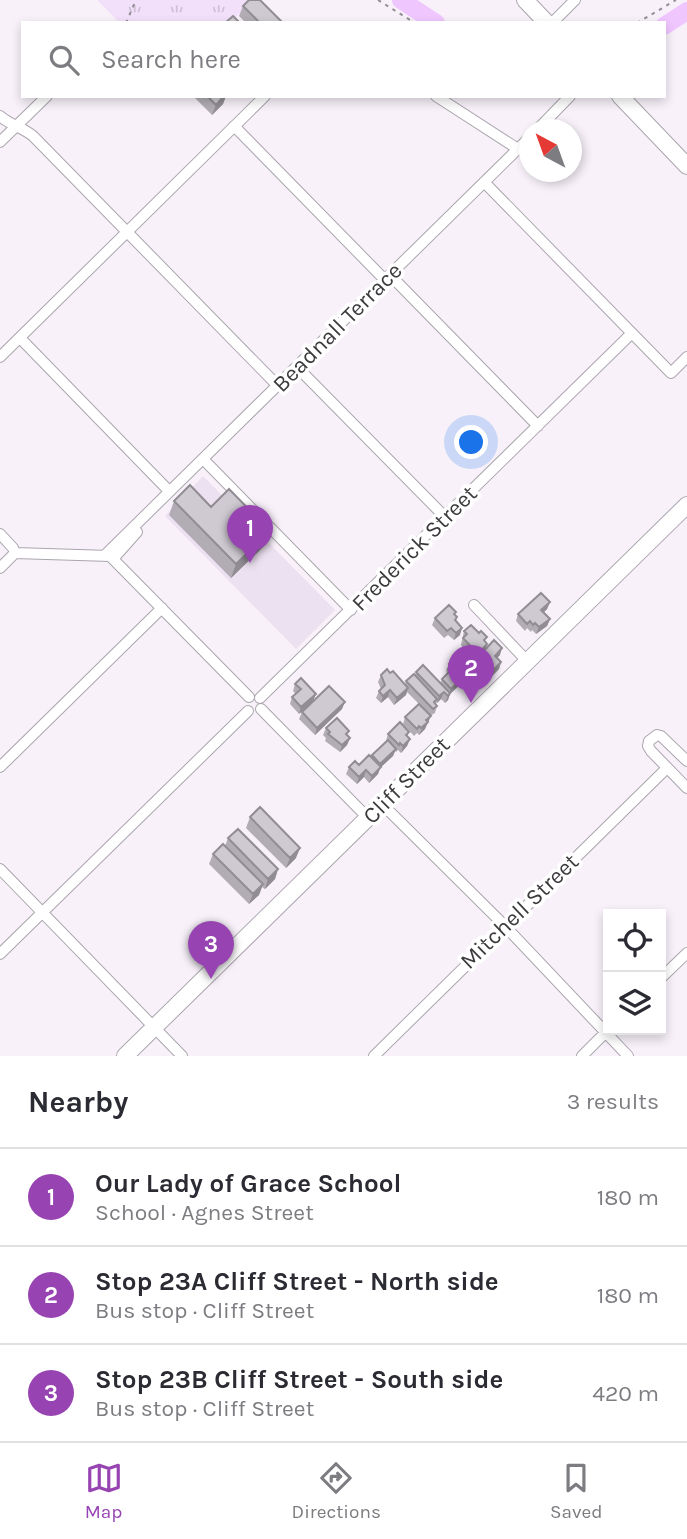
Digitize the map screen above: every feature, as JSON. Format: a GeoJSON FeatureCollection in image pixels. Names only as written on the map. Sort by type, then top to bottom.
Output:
{"type":"FeatureCollection","features":[{"type":"Feature","properties":{"kind":"street"},"geometry":{"type":"LineString","coordinates":[[525,0],[548,21]]}},
{"type":"Feature","properties":{"kind":"street"},"geometry":{"type":"LineString","coordinates":[[552,21],[575,0]]}},
{"type":"Feature","properties":{"kind":"street"},"geometry":{"type":"LineString","coordinates":[[0,142],[45,98]]}},
{"type":"Feature","properties":{"kind":"street"},"geometry":{"type":"LineString","coordinates":[[0,357],[263,98]]}},
{"type":"Feature","properties":{"kind":"street"},"geometry":{"type":"LineString","coordinates":[[439,98],[518,149]]}},
{"type":"Feature","properties":{"kind":"street"},"geometry":{"type":"LineString","coordinates":[[548,119],[568,98]]}},
{"type":"Feature","properties":{"kind":"street"},"geometry":{"type":"LineString","coordinates":[[622,98],[687,166]]}},
{"type":"Feature","properties":{"kind":"street"},"geometry":{"type":"LineString","coordinates":[[0,116],[33,136],[278,386]]}},
{"type":"Feature","properties":{"kind":"street"},"geometry":{"type":"LineString","coordinates":[[234,126],[538,426]]}},
{"type":"Feature","properties":{"kind":"street","name":"Beadnall Terrace"},"geometry":{"type":"LineString","coordinates":[[109,557],[169,491],[518,149]]}},
{"type":"Feature","properties":{"kind":"street"},"geometry":{"type":"LineString","coordinates":[[484,182],[671,373],[687,357]]}},
{"type":"Feature","properties":{"kind":"street","name":"Frederick Street"},"geometry":{"type":"LineString","coordinates":[[257,701],[631,334]]}},
{"type":"Feature","properties":{"kind":"street"},"geometry":{"type":"LineString","coordinates":[[20,338],[169,491]]}},
{"type":"Feature","properties":{"kind":"street"},"geometry":{"type":"LineString","coordinates":[[297,367],[445,517]]}},
{"type":"Feature","properties":{"kind":"street"},"geometry":{"type":"LineString","coordinates":[[202,459],[351,610]]}},
{"type":"Feature","properties":{"kind":"street","name":"Cliff Street"},"geometry":{"type":"LineString","coordinates":[[125,1056],[687,505]]}},
{"type":"Feature","properties":{"kind":"street"},"geometry":{"type":"LineString","coordinates":[[0,534],[15,553]]}},
{"type":"Feature","properties":{"kind":"street"},"geometry":{"type":"LineString","coordinates":[[0,568],[15,553],[109,557],[257,701],[368,818]]}},
{"type":"Feature","properties":{"kind":"street"},"geometry":{"type":"LineString","coordinates":[[474,606],[527,661]]}},
{"type":"Feature","properties":{"kind":"street"},"geometry":{"type":"LineString","coordinates":[[0,767],[162,608]]}},
{"type":"Feature","properties":{"kind":"street"},"geometry":{"type":"LineString","coordinates":[[0,954],[248,710],[245,705],[257,701]]}},
{"type":"Feature","properties":{"kind":"street"},"geometry":{"type":"LineString","coordinates":[[687,761],[664,738],[657,735],[649,741],[648,746],[687,788]]}},
{"type":"Feature","properties":{"kind":"street","name":"Mitchell Street"},"geometry":{"type":"LineString","coordinates":[[374,1056],[504,925],[667,768]]}},
{"type":"Feature","properties":{"kind":"street"},"geometry":{"type":"LineString","coordinates":[[382,804],[603,1027]]}},
{"type":"Feature","properties":{"kind":"street"},"geometry":{"type":"LineString","coordinates":[[0,869],[182,1056]]}},
{"type":"Feature","properties":{"kind":"street"},"geometry":{"type":"LineString","coordinates":[[666,973],[687,953]]}},
{"type":"Feature","properties":{"kind":"street"},"geometry":{"type":"LineString","coordinates":[[582,1056],[603,1035]]}},
{"type":"Feature","properties":{"kind":"street"},"geometry":{"type":"LineString","coordinates":[[610,1035],[628,1056]]}},
{"type":"Feature","properties":{"kind":"path"},"geometry":{"type":"LineString","coordinates":[[127,21],[136,0]]}},
{"type":"Feature","properties":{"kind":"path"},"geometry":{"type":"LineString","coordinates":[[379,0],[412,21]]}},
{"type":"Feature","properties":{"kind":"path"},"geometry":{"type":"LineString","coordinates":[[640,21],[676,0]]}},
{"type":"Feature","properties":{"kind":"shaded area"},"geometry":{"type":"Polygon","coordinates":[[[203,476],[335,610],[296,649],[165,516],[203,476]]]}},
{"type":"Feature","properties":{"kind":"green space"},"geometry":{"type":"Polygon","coordinates":[[[97,0],[253,0],[232,21],[118,21],[97,0]]]}},
{"type":"Feature","properties":{"kind":"building"},"geometry":{"type":"Polygon","coordinates":[[[249,0],[260,0],[281,21],[258,21],[243,6],[249,0]]]}},
{"type":"Feature","properties":{"kind":"building"},"geometry":{"type":"Polygon","coordinates":[[[209,98],[222,98],[216,105],[209,98]]]}},
{"type":"Feature","properties":{"kind":"building"},"geometry":{"type":"Polygon","coordinates":[[[190,485],[211,507],[229,489],[270,531],[236,564],[174,501],[190,485]]]}},
{"type":"Feature","properties":{"kind":"building"},"geometry":{"type":"Polygon","coordinates":[[[541,593],[550,602],[541,610],[550,619],[539,627],[530,621],[527,624],[518,614],[541,593]]]}},
{"type":"Feature","properties":{"kind":"building"},"geometry":{"type":"Polygon","coordinates":[[[449,605],[456,612],[455,620],[462,628],[456,633],[451,628],[447,631],[435,618],[449,605]]]}},
{"type":"Feature","properties":{"kind":"building"},"geometry":{"type":"Polygon","coordinates":[[[471,625],[487,637],[484,640],[487,644],[478,654],[463,638],[467,634],[464,631],[471,625]]]}},
{"type":"Feature","properties":{"kind":"building"},"geometry":{"type":"Polygon","coordinates":[[[494,640],[502,648],[495,656],[501,662],[486,678],[480,672],[486,667],[480,661],[483,658],[480,655],[494,640]]]}},
{"type":"Feature","properties":{"kind":"building"},"geometry":{"type":"Polygon","coordinates":[[[455,658],[469,672],[451,689],[442,679],[450,671],[449,664],[455,658]]]}},
{"type":"Feature","properties":{"kind":"building"},"geometry":{"type":"Polygon","coordinates":[[[423,665],[450,693],[448,696],[444,692],[439,696],[416,672],[423,665]]]}},
{"type":"Feature","properties":{"kind":"building"},"geometry":{"type":"Polygon","coordinates":[[[387,669],[390,673],[393,671],[408,688],[397,698],[390,690],[383,696],[379,691],[385,685],[381,675],[387,669]]]}},
{"type":"Feature","properties":{"kind":"building"},"geometry":{"type":"Polygon","coordinates":[[[414,674],[437,699],[434,702],[437,706],[433,709],[406,681],[414,674]]]}},
{"type":"Feature","properties":{"kind":"building"},"geometry":{"type":"Polygon","coordinates":[[[301,678],[316,694],[301,707],[292,697],[301,689],[295,684],[301,678]]]}},
{"type":"Feature","properties":{"kind":"building"},"geometry":{"type":"Polygon","coordinates":[[[329,686],[345,702],[317,728],[302,712],[329,686]]]}},
{"type":"Feature","properties":{"kind":"building"},"geometry":{"type":"Polygon","coordinates":[[[419,704],[431,716],[426,720],[428,722],[417,729],[405,717],[419,704]]]}},
{"type":"Feature","properties":{"kind":"building"},"geometry":{"type":"Polygon","coordinates":[[[337,718],[349,731],[346,734],[350,738],[342,745],[328,734],[330,732],[326,728],[337,718]]]}},
{"type":"Feature","properties":{"kind":"building"},"geometry":{"type":"Polygon","coordinates":[[[400,722],[409,732],[406,735],[410,739],[403,746],[388,734],[400,722]]]}},
{"type":"Feature","properties":{"kind":"building"},"geometry":{"type":"Polygon","coordinates":[[[388,740],[396,749],[380,764],[372,755],[388,740]]]}},
{"type":"Feature","properties":{"kind":"building"},"geometry":{"type":"Polygon","coordinates":[[[369,755],[381,767],[372,776],[366,770],[359,777],[349,767],[355,761],[359,765],[369,755]]]}},
{"type":"Feature","properties":{"kind":"building"},"geometry":{"type":"Polygon","coordinates":[[[260,807],[300,848],[290,858],[250,817],[260,807]]]}},
{"type":"Feature","properties":{"kind":"building"},"geometry":{"type":"Polygon","coordinates":[[[238,829],[278,869],[268,879],[228,838],[238,829]]]}},
{"type":"Feature","properties":{"kind":"building"},"geometry":{"type":"Polygon","coordinates":[[[223,844],[263,884],[253,894],[213,854],[223,844]]]}},
{"type":"Feature","properties":{"kind":"waterway"},"geometry":{"type":"LineString","coordinates":[[401,0],[433,21]]}},
{"type":"Feature","properties":{"kind":"waterway"},"geometry":{"type":"LineString","coordinates":[[666,25],[687,11]]}},
{"type":"Feature","properties":{"kind":"place","name":"Our Lady of Grace School"},"geometry":{"type":"Point","coordinates":[250,563]}},
{"type":"Feature","properties":{"kind":"place","name":"Stop 23A Cliff Street - North side"},"geometry":{"type":"Point","coordinates":[471,703]}},
{"type":"Feature","properties":{"kind":"place","name":"Stop 23B Cliff Street - South side"},"geometry":{"type":"Point","coordinates":[211,979]}}]}
